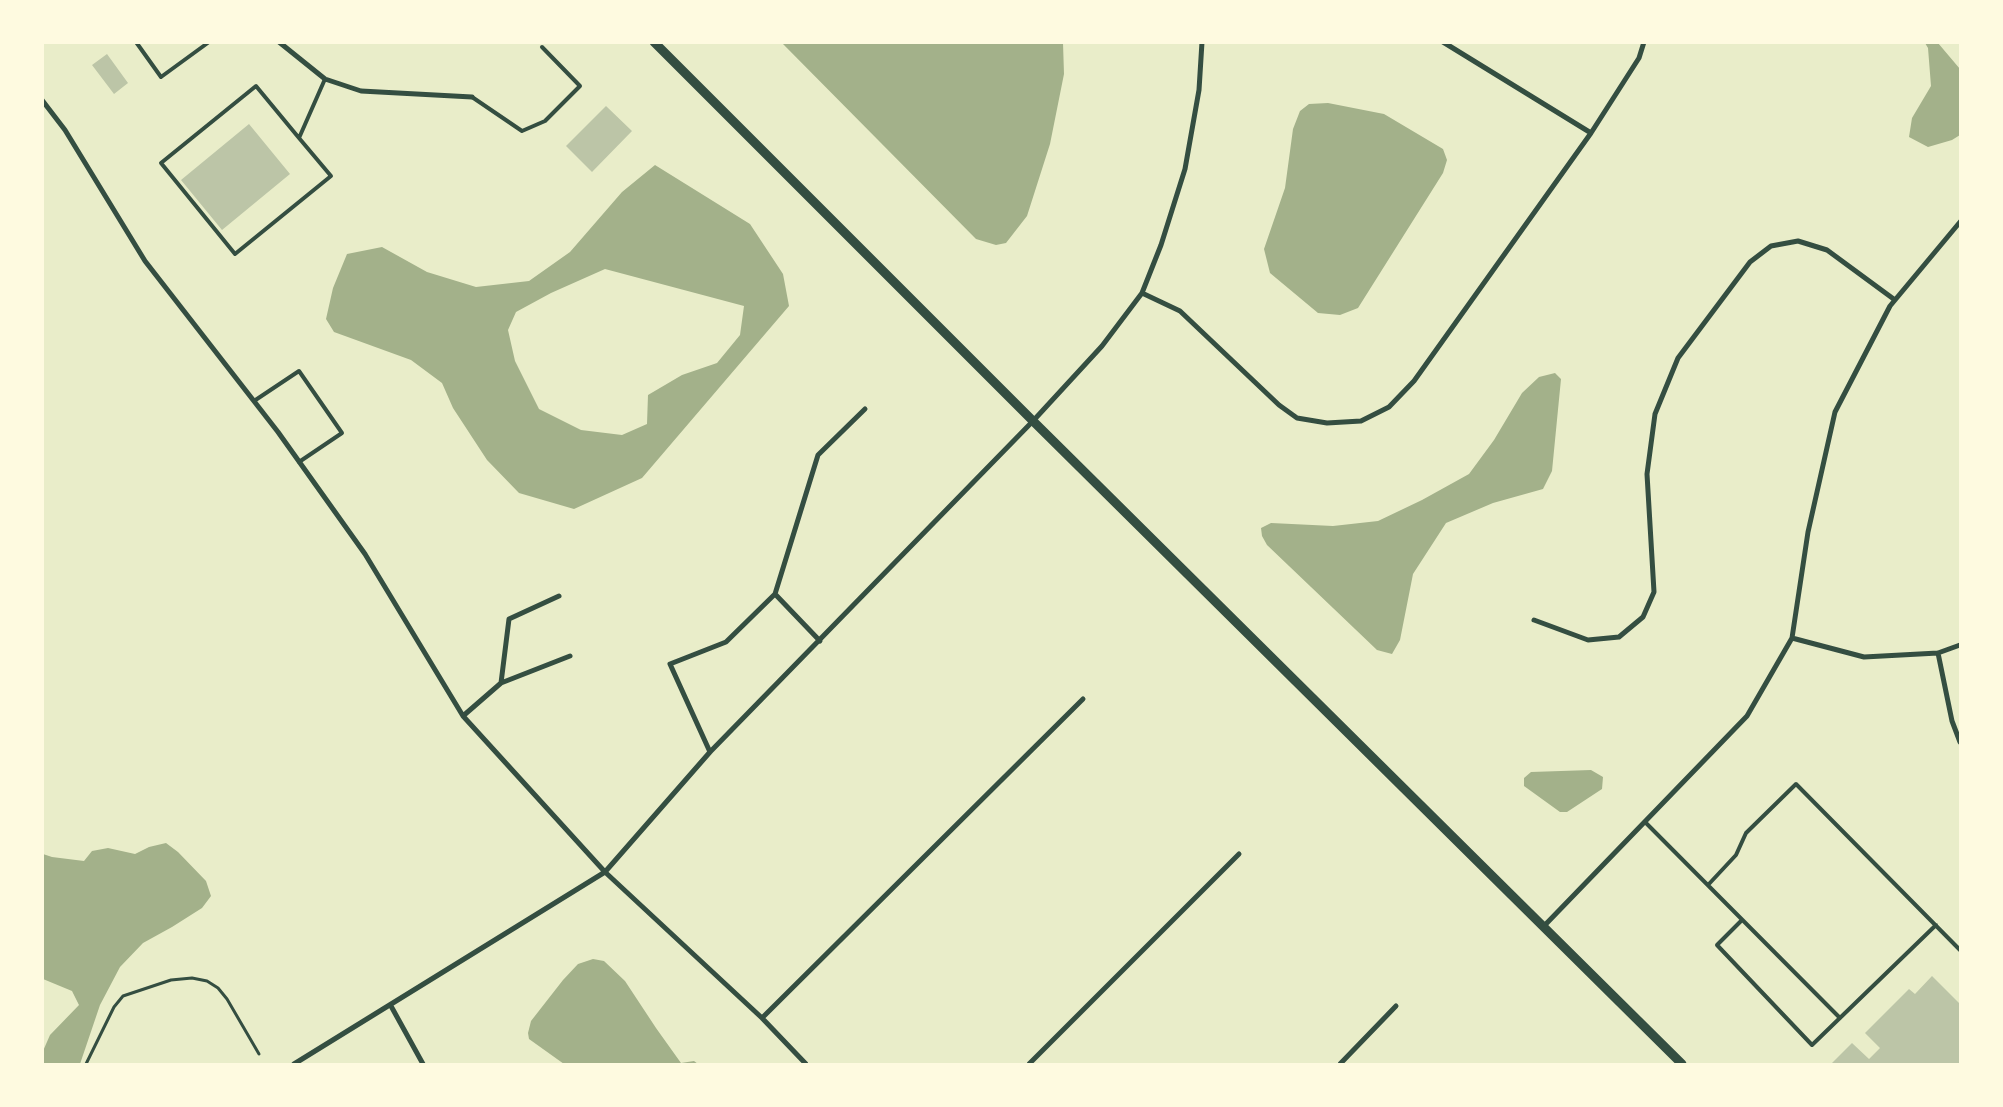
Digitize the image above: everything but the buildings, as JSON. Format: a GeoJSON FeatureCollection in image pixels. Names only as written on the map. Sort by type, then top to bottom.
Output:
{"type":"FeatureCollection","features":[{"type":"Feature","properties":{"kind":"street"},"geometry":{"type":"LineString","coordinates":[[279,42],[325,79],[361,91],[472,97]]}},
{"type":"Feature","properties":{"kind":"street"},"geometry":{"type":"LineString","coordinates":[[654,42],[1033,421],[1682,1064]]}},
{"type":"Feature","properties":{"kind":"street"},"geometry":{"type":"LineString","coordinates":[[294,1064],[391,1006],[605,872],[710,752],[1033,421],[1102,346],[1142,293],[1161,246],[1185,169],[1199,90],[1202,42]]}},
{"type":"Feature","properties":{"kind":"street"},"geometry":{"type":"LineString","coordinates":[[1443,42],[1591,132]]}},
{"type":"Feature","properties":{"kind":"street"},"geometry":{"type":"LineString","coordinates":[[1142,293],[1180,311],[1278,406],[1296,418],[1327,423],[1361,421],[1389,407],[1414,381],[1591,132],[1639,58],[1644,42]]}},
{"type":"Feature","properties":{"kind":"street"},"geometry":{"type":"LineString","coordinates":[[42,100],[65,130],[145,261],[300,462],[365,554],[463,716],[605,872],[762,1018],[806,1064]]}},
{"type":"Feature","properties":{"kind":"street"},"geometry":{"type":"LineString","coordinates":[[1544,926],[1747,716],[1792,638],[1808,532],[1835,412],[1890,306],[1960,222]]}},
{"type":"Feature","properties":{"kind":"street"},"geometry":{"type":"LineString","coordinates":[[1534,620],[1588,640],[1619,637],[1642,617],[1654,592],[1647,474],[1655,414],[1678,358],[1750,262],[1771,246],[1798,241],[1827,250],[1895,300]]}},
{"type":"Feature","properties":{"kind":"street"},"geometry":{"type":"LineString","coordinates":[[710,752],[670,664],[726,642],[775,594],[818,455],[865,409]]}},
{"type":"Feature","properties":{"kind":"street"},"geometry":{"type":"LineString","coordinates":[[775,594],[820,640]]}},
{"type":"Feature","properties":{"kind":"street"},"geometry":{"type":"LineString","coordinates":[[501,683],[509,618],[559,596]]}},
{"type":"Feature","properties":{"kind":"street"},"geometry":{"type":"LineString","coordinates":[[1792,638],[1864,657],[1938,653],[1960,645]]}},
{"type":"Feature","properties":{"kind":"street"},"geometry":{"type":"LineString","coordinates":[[1938,653],[1952,721],[1960,742]]}},
{"type":"Feature","properties":{"kind":"street"},"geometry":{"type":"LineString","coordinates":[[463,716],[501,683],[570,656]]}},
{"type":"Feature","properties":{"kind":"street"},"geometry":{"type":"LineString","coordinates":[[762,1018],[1083,699]]}},
{"type":"Feature","properties":{"kind":"street"},"geometry":{"type":"LineString","coordinates":[[1029,1064],[1239,854]]}},
{"type":"Feature","properties":{"kind":"street"},"geometry":{"type":"LineString","coordinates":[[391,1006],[423,1064]]}},
{"type":"Feature","properties":{"kind":"street"},"geometry":{"type":"LineString","coordinates":[[1340,1064],[1396,1006]]}},
{"type":"Feature","properties":{"kind":"lane"},"geometry":{"type":"LineString","coordinates":[[136,42],[161,77],[203,44],[209,42]]}},
{"type":"Feature","properties":{"kind":"lane"},"geometry":{"type":"LineString","coordinates":[[472,97],[522,131],[545,121],[580,86],[542,47]]}},
{"type":"Feature","properties":{"kind":"lane"},"geometry":{"type":"LineString","coordinates":[[299,138],[325,79]]}},
{"type":"Feature","properties":{"kind":"lane"},"geometry":{"type":"LineString","coordinates":[[256,86],[299,138],[331,176],[235,254],[161,163],[256,86]]}},
{"type":"Feature","properties":{"kind":"lane"},"geometry":{"type":"LineString","coordinates":[[254,401],[298,371],[342,433],[300,462]]}},
{"type":"Feature","properties":{"kind":"lane"},"geometry":{"type":"LineString","coordinates":[[1708,886],[1736,856],[1746,834],[1796,784],[1960,950]]}},
{"type":"Feature","properties":{"kind":"lane"},"geometry":{"type":"LineString","coordinates":[[1645,822],[1840,1018]]}},
{"type":"Feature","properties":{"kind":"lane"},"geometry":{"type":"LineString","coordinates":[[1742,920],[1717,945],[1812,1045],[1936,925]]}},
{"type":"Feature","properties":{"kind":"path"},"geometry":{"type":"LineString","coordinates":[[86,1064],[114,1007],[123,996],[171,980],[192,978],[207,981],[218,988],[227,999],[259,1054]]}},
{"type":"Feature","properties":{"kind":"shaded area"},"geometry":{"type":"Polygon","coordinates":[[[782,43],[1063,43],[1064,74],[1050,144],[1027,216],[1006,243],[996,245],[976,239],[782,43]]]}},
{"type":"Feature","properties":{"kind":"shaded area"},"geometry":{"type":"Polygon","coordinates":[[[1925,43],[1938,43],[1960,69],[1960,135],[1952,140],[1928,147],[1909,137],[1912,118],[1931,86],[1928,48],[1925,43]]]}},
{"type":"Feature","properties":{"kind":"shaded area"},"geometry":{"type":"Polygon","coordinates":[[[1328,103],[1384,114],[1443,149],[1447,160],[1443,173],[1358,308],[1340,315],[1318,313],[1270,273],[1264,249],[1285,188],[1293,129],[1300,111],[1309,104],[1328,103]]]}},
{"type":"Feature","properties":{"kind":"shaded area"},"geometry":{"type":"Polygon","coordinates":[[[655,165],[750,224],[783,274],[789,306],[642,478],[574,509],[519,493],[487,460],[453,408],[442,383],[411,360],[334,332],[326,319],[333,288],[347,254],[382,247],[427,272],[476,287],[529,281],[570,252],[622,192],[655,165]],[[605,269],[551,293],[516,312],[508,330],[515,361],[539,409],[581,430],[622,435],[647,424],[648,395],[682,375],[717,363],[740,335],[744,306],[605,269]]]}},
{"type":"Feature","properties":{"kind":"shaded area"},"geometry":{"type":"Polygon","coordinates":[[[1555,373],[1561,379],[1552,471],[1543,489],[1493,503],[1446,523],[1413,574],[1400,640],[1392,654],[1377,650],[1267,545],[1262,536],[1261,528],[1271,523],[1333,526],[1378,521],[1422,500],[1469,474],[1494,440],[1522,393],[1539,377],[1555,373]]]}},
{"type":"Feature","properties":{"kind":"shaded area"},"geometry":{"type":"Polygon","coordinates":[[[1591,770],[1603,777],[1602,789],[1567,812],[1560,812],[1524,786],[1524,778],[1531,772],[1591,770]]]}},
{"type":"Feature","properties":{"kind":"shaded area"},"geometry":{"type":"Polygon","coordinates":[[[166,843],[178,852],[206,881],[211,896],[202,908],[143,943],[120,967],[100,1005],[80,1064],[43,1064],[43,1051],[50,1035],[79,1005],[72,991],[43,979],[43,854],[84,861],[92,851],[108,848],[135,854],[149,847],[166,843]]]}},
{"type":"Feature","properties":{"kind":"shaded area"},"geometry":{"type":"Polygon","coordinates":[[[593,959],[604,961],[625,981],[681,1063],[694,1061],[698,1064],[564,1064],[529,1039],[528,1033],[531,1021],[563,980],[578,964],[593,959]]]}}]}
